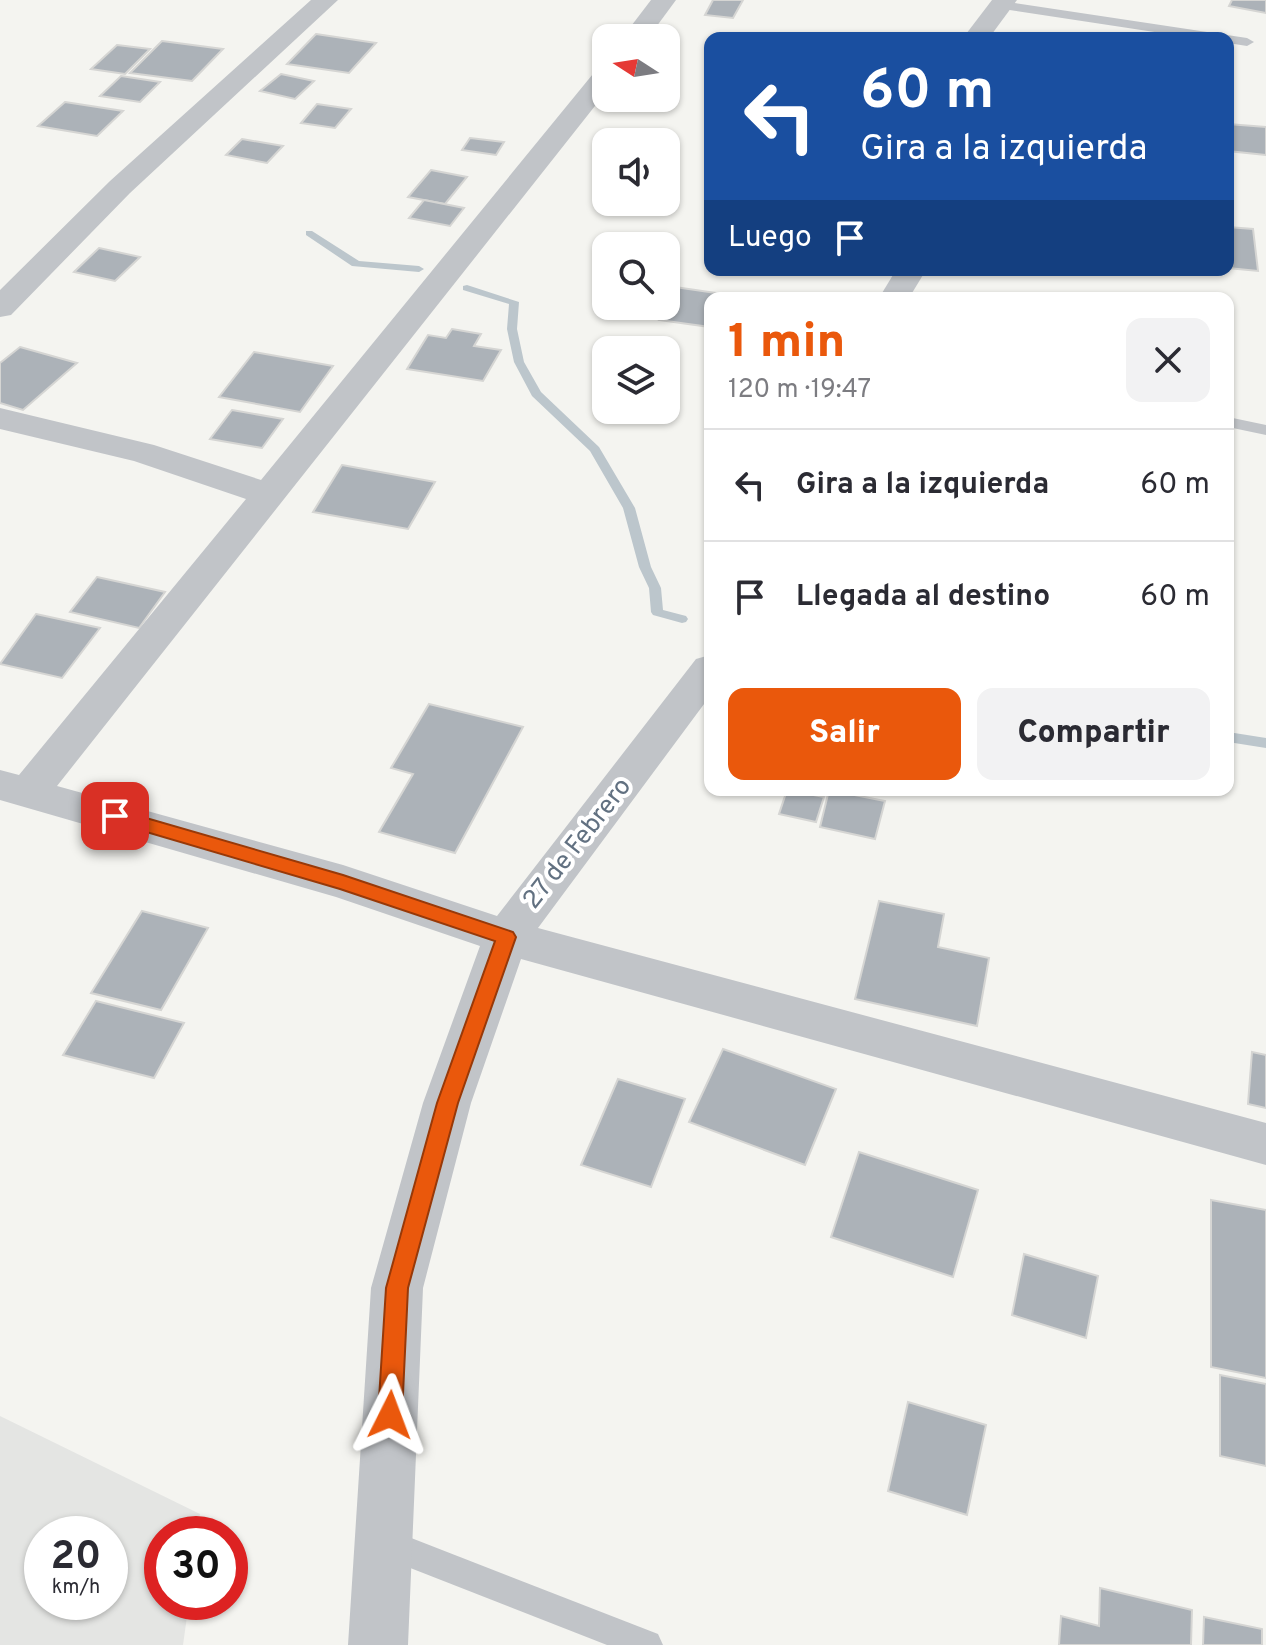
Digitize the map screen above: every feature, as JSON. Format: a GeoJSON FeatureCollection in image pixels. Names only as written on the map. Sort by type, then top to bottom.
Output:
{"type":"FeatureCollection","features":[{"type":"Feature","properties":{"kind":"street"},"geometry":{"type":"LineString","coordinates":[[0,308],[120,187],[326,0]]}},
{"type":"Feature","properties":{"kind":"street"},"geometry":{"type":"LineString","coordinates":[[646,24],[664,0]]}},
{"type":"Feature","properties":{"kind":"street"},"geometry":{"type":"LineString","coordinates":[[980,32],[1003,2]]}},
{"type":"Feature","properties":{"kind":"street"},"geometry":{"type":"LineString","coordinates":[[592,92],[270,495],[15,788],[343,882],[506,937],[1266,1144]]}},
{"type":"Feature","properties":{"kind":"street"},"geometry":{"type":"LineString","coordinates":[[0,418],[47,432],[142,452],[270,495]]}},
{"type":"Feature","properties":{"kind":"street","name":"27 de Febrero"},"geometry":{"type":"LineString","coordinates":[[378,1645],[397,1288],[447,1103],[506,937],[704,676]]}},
{"type":"Feature","properties":{"kind":"lane"},"geometry":{"type":"LineString","coordinates":[[1003,2],[1185,32]]}},
{"type":"Feature","properties":{"kind":"lane"},"geometry":{"type":"LineString","coordinates":[[1234,40],[1247,42]]}},
{"type":"Feature","properties":{"kind":"lane"},"geometry":{"type":"LineString","coordinates":[[1234,423],[1266,430]]}},
{"type":"Feature","properties":{"kind":"lane"},"geometry":{"type":"LineString","coordinates":[[383,1542],[647,1645]]}},
{"type":"Feature","properties":{"kind":"shaded area"},"geometry":{"type":"Polygon","coordinates":[[[0,1416],[200,1514],[144,1516],[144,1620],[186,1620],[183,1645],[0,1645],[0,1416]]]}},
{"type":"Feature","properties":{"kind":"building"},"geometry":{"type":"Polygon","coordinates":[[[713,0],[743,0],[733,18],[705,15],[713,0]]]}},
{"type":"Feature","properties":{"kind":"building"},"geometry":{"type":"Polygon","coordinates":[[[1232,0],[1266,0],[1266,13],[1229,6],[1232,0]]]}},
{"type":"Feature","properties":{"kind":"building"},"geometry":{"type":"Polygon","coordinates":[[[316,34],[376,43],[349,73],[287,64],[316,34]]]}},
{"type":"Feature","properties":{"kind":"building"},"geometry":{"type":"Polygon","coordinates":[[[162,41],[223,49],[192,81],[130,73],[162,41]]]}},
{"type":"Feature","properties":{"kind":"building"},"geometry":{"type":"Polygon","coordinates":[[[117,45],[150,49],[125,74],[91,69],[117,45]]]}},
{"type":"Feature","properties":{"kind":"building"},"geometry":{"type":"Polygon","coordinates":[[[281,74],[314,81],[295,99],[260,91],[281,74]]]}},
{"type":"Feature","properties":{"kind":"building"},"geometry":{"type":"Polygon","coordinates":[[[121,76],[160,82],[140,102],[100,96],[121,76]]]}},
{"type":"Feature","properties":{"kind":"building"},"geometry":{"type":"Polygon","coordinates":[[[65,102],[123,111],[97,136],[38,126],[65,102]]]}},
{"type":"Feature","properties":{"kind":"building"},"geometry":{"type":"Polygon","coordinates":[[[317,104],[351,109],[335,128],[301,123],[317,104]]]}},
{"type":"Feature","properties":{"kind":"building"},"geometry":{"type":"Polygon","coordinates":[[[1234,124],[1266,127],[1266,155],[1234,152],[1234,124]]]}},
{"type":"Feature","properties":{"kind":"building"},"geometry":{"type":"Polygon","coordinates":[[[470,138],[504,142],[496,155],[462,150],[470,138]]]}},
{"type":"Feature","properties":{"kind":"building"},"geometry":{"type":"Polygon","coordinates":[[[242,139],[283,146],[267,163],[226,155],[242,139]]]}},
{"type":"Feature","properties":{"kind":"building"},"geometry":{"type":"Polygon","coordinates":[[[431,170],[467,177],[445,204],[408,197],[431,170]]]}},
{"type":"Feature","properties":{"kind":"building"},"geometry":{"type":"Polygon","coordinates":[[[424,200],[464,208],[450,226],[409,218],[424,200]]]}},
{"type":"Feature","properties":{"kind":"building"},"geometry":{"type":"Polygon","coordinates":[[[1234,227],[1253,229],[1258,271],[1234,269],[1234,227]]]}},
{"type":"Feature","properties":{"kind":"building"},"geometry":{"type":"Polygon","coordinates":[[[99,248],[140,257],[115,281],[74,272],[99,248]]]}},
{"type":"Feature","properties":{"kind":"building"},"geometry":{"type":"Polygon","coordinates":[[[680,288],[709,292],[704,292],[704,326],[659,320],[680,320],[680,288]]]}},
{"type":"Feature","properties":{"kind":"building"},"geometry":{"type":"Polygon","coordinates":[[[452,329],[481,334],[474,346],[501,350],[483,381],[407,369],[428,335],[446,338],[452,329]]]}},
{"type":"Feature","properties":{"kind":"building"},"geometry":{"type":"Polygon","coordinates":[[[20,347],[77,363],[23,410],[0,403],[0,363],[20,347]]]}},
{"type":"Feature","properties":{"kind":"building"},"geometry":{"type":"Polygon","coordinates":[[[254,352],[333,366],[300,412],[219,397],[254,352]]]}},
{"type":"Feature","properties":{"kind":"building"},"geometry":{"type":"Polygon","coordinates":[[[232,410],[283,419],[262,448],[210,439],[232,410]]]}},
{"type":"Feature","properties":{"kind":"building"},"geometry":{"type":"Polygon","coordinates":[[[342,465],[435,482],[408,529],[313,512],[342,465]]]}},
{"type":"Feature","properties":{"kind":"building"},"geometry":{"type":"Polygon","coordinates":[[[97,577],[165,592],[139,628],[70,612],[97,577]]]}},
{"type":"Feature","properties":{"kind":"building"},"geometry":{"type":"Polygon","coordinates":[[[36,614],[100,628],[62,678],[0,664],[36,614]]]}},
{"type":"Feature","properties":{"kind":"building"},"geometry":{"type":"Polygon","coordinates":[[[429,704],[523,727],[455,853],[379,832],[413,774],[391,768],[429,704]]]}},
{"type":"Feature","properties":{"kind":"building"},"geometry":{"type":"Polygon","coordinates":[[[785,796],[824,797],[816,822],[779,814],[785,796]]]}},
{"type":"Feature","properties":{"kind":"building"},"geometry":{"type":"Polygon","coordinates":[[[828,796],[860,796],[885,801],[875,839],[820,827],[828,796]]]}},
{"type":"Feature","properties":{"kind":"building"},"geometry":{"type":"Polygon","coordinates":[[[879,901],[944,914],[938,947],[989,958],[977,1026],[855,999],[879,901]]]}},
{"type":"Feature","properties":{"kind":"building"},"geometry":{"type":"Polygon","coordinates":[[[142,911],[208,928],[161,1010],[91,993],[142,911]]]}},
{"type":"Feature","properties":{"kind":"building"},"geometry":{"type":"Polygon","coordinates":[[[96,1001],[184,1023],[154,1078],[63,1055],[96,1001]]]}},
{"type":"Feature","properties":{"kind":"building"},"geometry":{"type":"Polygon","coordinates":[[[723,1049],[836,1089],[805,1165],[689,1122],[723,1049]]]}},
{"type":"Feature","properties":{"kind":"building"},"geometry":{"type":"Polygon","coordinates":[[[1252,1052],[1266,1055],[1266,1108],[1248,1104],[1252,1052]]]}},
{"type":"Feature","properties":{"kind":"building"},"geometry":{"type":"Polygon","coordinates":[[[618,1079],[685,1099],[651,1187],[581,1165],[618,1079]]]}},
{"type":"Feature","properties":{"kind":"building"},"geometry":{"type":"Polygon","coordinates":[[[859,1152],[978,1190],[953,1277],[831,1237],[859,1152]]]}},
{"type":"Feature","properties":{"kind":"building"},"geometry":{"type":"Polygon","coordinates":[[[1211,1200],[1266,1210],[1266,1378],[1211,1367],[1211,1200]]]}},
{"type":"Feature","properties":{"kind":"building"},"geometry":{"type":"Polygon","coordinates":[[[1024,1254],[1098,1276],[1086,1338],[1012,1315],[1024,1254]]]}},
{"type":"Feature","properties":{"kind":"building"},"geometry":{"type":"Polygon","coordinates":[[[1220,1375],[1266,1384],[1266,1466],[1220,1456],[1220,1375]]]}},
{"type":"Feature","properties":{"kind":"building"},"geometry":{"type":"Polygon","coordinates":[[[908,1402],[986,1425],[967,1515],[888,1491],[908,1402]]]}},
{"type":"Feature","properties":{"kind":"building"},"geometry":{"type":"Polygon","coordinates":[[[1100,1588],[1192,1610],[1191,1645],[1059,1645],[1061,1616],[1099,1626],[1100,1588]]]}},
{"type":"Feature","properties":{"kind":"building"},"geometry":{"type":"Polygon","coordinates":[[[1204,1617],[1262,1629],[1262,1645],[1203,1645],[1204,1617]]]}},
{"type":"Feature","properties":{"kind":"waterway"},"geometry":{"type":"LineString","coordinates":[[309,233],[356,264],[419,269]]}},
{"type":"Feature","properties":{"kind":"waterway"},"geometry":{"type":"LineString","coordinates":[[467,288],[514,302],[512,329],[519,362],[536,394],[595,449],[629,508],[645,567],[655,588],[657,612],[682,619]]}},
{"type":"Feature","properties":{"kind":"waterway"},"geometry":{"type":"LineString","coordinates":[[1234,738],[1266,743]]}},
{"type":"Feature","properties":{"kind":"route"},"geometry":{"type":"LineString","coordinates":[[115,816],[343,882],[506,937],[447,1103],[397,1288],[390,1415]]}}]}
